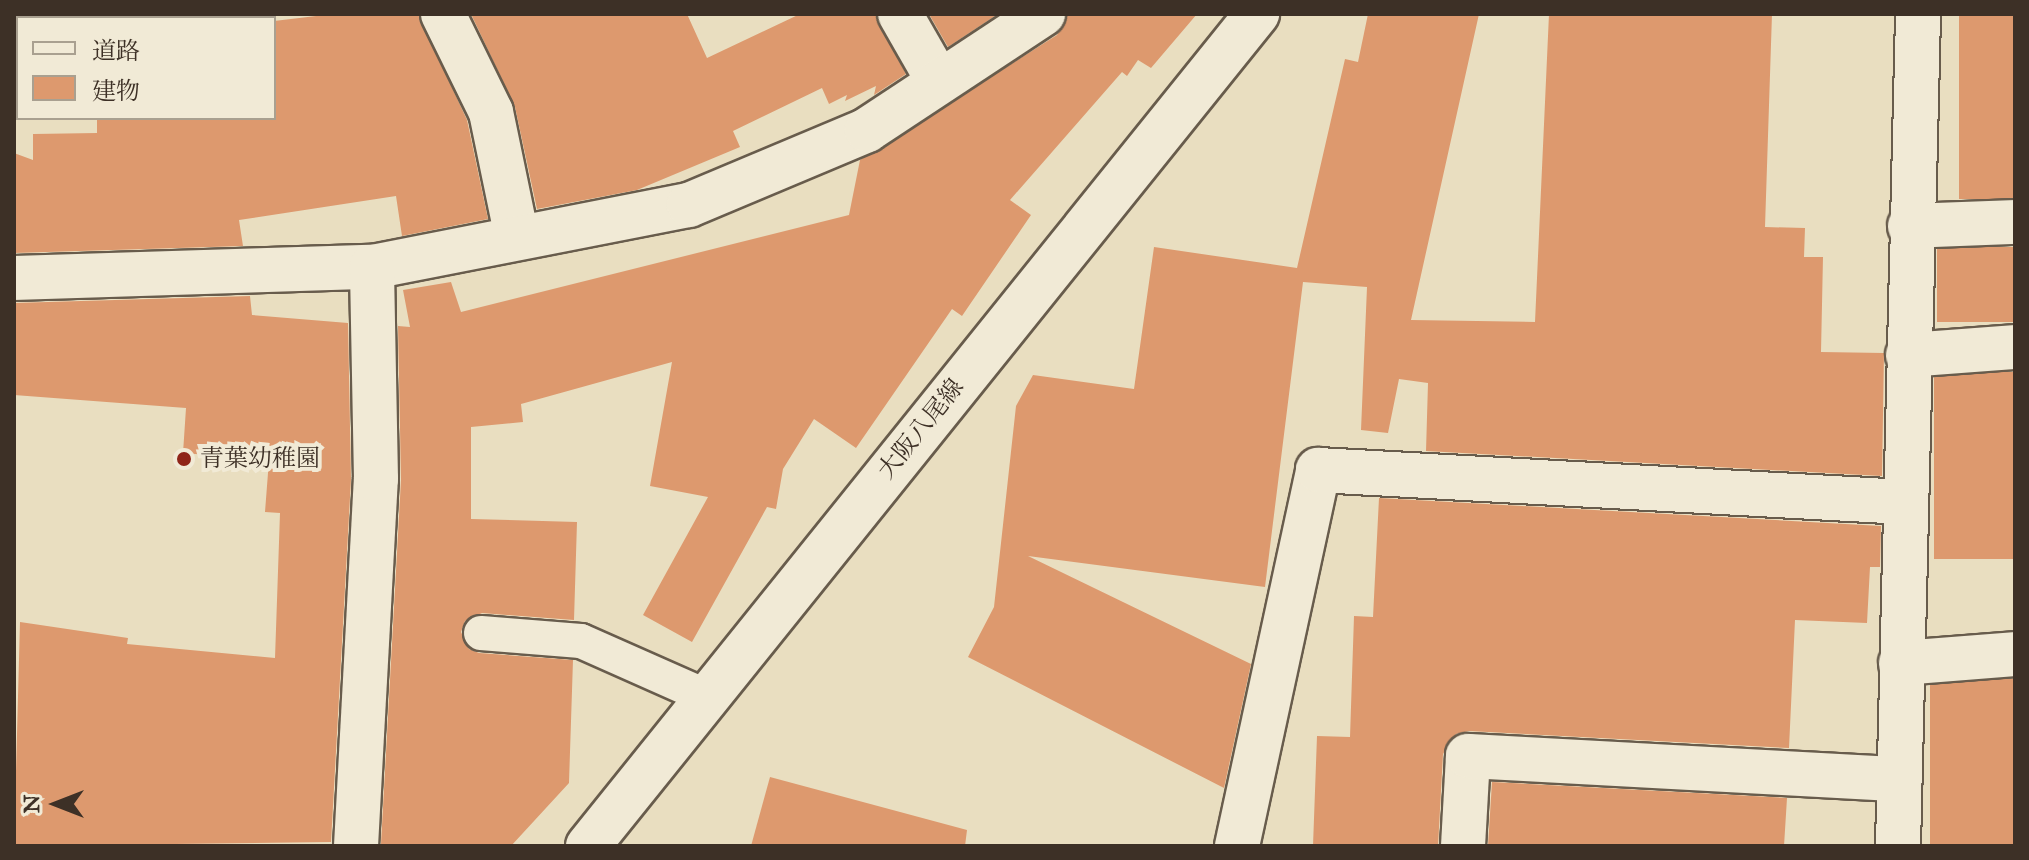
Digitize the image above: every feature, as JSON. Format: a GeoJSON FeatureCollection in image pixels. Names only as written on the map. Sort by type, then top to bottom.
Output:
{"type":"FeatureCollection","features":[{"type":"Feature","properties":{"kind":"street"},"geometry":{"type":"LineString","coordinates":[[443,14],[491,112],[517,237]]}},
{"type":"Feature","properties":{"kind":"street"},"geometry":{"type":"LineString","coordinates":[[900,14],[939,82]]}},
{"type":"Feature","properties":{"kind":"street"},"geometry":{"type":"LineString","coordinates":[[14,278],[372,267],[689,205],[867,130],[1043,14]]}},
{"type":"Feature","properties":{"kind":"street","name":"大阪八尾線"},"geometry":{"type":"LineString","coordinates":[[588,846],[705,696],[1257,14]]}},
{"type":"Feature","properties":{"kind":"street"},"geometry":{"type":"LineString","coordinates":[[1898,846],[1910,226],[1918,14]]}},
{"type":"Feature","properties":{"kind":"street"},"geometry":{"type":"LineString","coordinates":[[1910,226],[2015,222]]}},
{"type":"Feature","properties":{"kind":"street"},"geometry":{"type":"LineString","coordinates":[[356,846],[376,479],[372,267]]}},
{"type":"Feature","properties":{"kind":"street"},"geometry":{"type":"LineString","coordinates":[[1908,355],[2015,347]]}},
{"type":"Feature","properties":{"kind":"street"},"geometry":{"type":"LineString","coordinates":[[1237,846],[1318,470],[1906,502]]}},
{"type":"Feature","properties":{"kind":"street"},"geometry":{"type":"LineString","coordinates":[[1901,663],[2015,654]]}},
{"type":"Feature","properties":{"kind":"street"},"geometry":{"type":"LineString","coordinates":[[1463,846],[1468,756],[1899,779]]}},
{"type":"Feature","properties":{"kind":"lane"},"geometry":{"type":"LineString","coordinates":[[481,633],[581,641],[705,696]]}},
{"type":"Feature","properties":{"kind":"building"},"geometry":{"type":"Polygon","coordinates":[[[333,14],[418,14],[467,120],[488,219],[402,236],[396,196],[239,220],[243,246],[14,253],[14,153],[33,160],[33,134],[97,133],[97,120],[276,120],[276,21],[333,14]]]}},
{"type":"Feature","properties":{"kind":"building"},"geometry":{"type":"Polygon","coordinates":[[[471,14],[687,14],[707,58],[800,14],[875,14],[906,74],[874,95],[876,86],[845,101],[847,95],[829,104],[822,88],[733,131],[740,147],[637,190],[537,209],[515,107],[471,14]]]}},
{"type":"Feature","properties":{"kind":"building"},"geometry":{"type":"Polygon","coordinates":[[[929,14],[998,14],[948,47],[929,14]]]}},
{"type":"Feature","properties":{"kind":"building"},"geometry":{"type":"Polygon","coordinates":[[[1068,14],[1197,14],[1151,68],[1138,60],[1127,76],[1122,72],[1010,200],[1031,215],[962,316],[952,309],[856,448],[814,419],[783,469],[776,509],[767,507],[692,642],[643,615],[708,497],[650,486],[672,362],[521,404],[523,422],[471,427],[471,519],[577,522],[574,620],[482,613],[465,621],[461,632],[469,649],[479,653],[573,660],[569,783],[511,846],[381,844],[401,480],[398,326],[410,327],[403,290],[451,282],[461,312],[849,215],[860,160],[1057,35],[1068,14]]]}},
{"type":"Feature","properties":{"kind":"building"},"geometry":{"type":"Polygon","coordinates":[[[1368,14],[1479,14],[1411,320],[1535,322],[1549,14],[1772,14],[1765,227],[1805,228],[1804,257],[1823,257],[1821,352],[1884,353],[1882,476],[1426,451],[1428,383],[1399,379],[1388,433],[1361,430],[1367,287],[1303,282],[1265,587],[1028,556],[1251,664],[1224,788],[968,657],[994,607],[1016,406],[1033,375],[1134,389],[1154,247],[1297,268],[1345,59],[1358,62],[1368,14]]]}},
{"type":"Feature","properties":{"kind":"building"},"geometry":{"type":"Polygon","coordinates":[[[1959,14],[2015,14],[2015,199],[1959,199],[1959,14]]]}},
{"type":"Feature","properties":{"kind":"building"},"geometry":{"type":"Polygon","coordinates":[[[1937,247],[2015,247],[2015,322],[1937,322],[1937,247]]]}},
{"type":"Feature","properties":{"kind":"building"},"geometry":{"type":"Polygon","coordinates":[[[250,296],[252,315],[348,323],[351,479],[331,842],[14,846],[20,622],[128,638],[127,644],[275,658],[280,513],[265,512],[269,460],[183,453],[186,408],[14,395],[14,303],[250,296]]]}},
{"type":"Feature","properties":{"kind":"building"},"geometry":{"type":"Polygon","coordinates":[[[1934,372],[2015,372],[2015,559],[1934,559],[1934,372]]]}},
{"type":"Feature","properties":{"kind":"building"},"geometry":{"type":"Polygon","coordinates":[[[1379,498],[1881,526],[1880,567],[1870,567],[1867,623],[1795,620],[1789,748],[1469,731],[1456,734],[1443,754],[1438,846],[1313,846],[1317,736],[1350,737],[1354,616],[1373,617],[1379,498]]]}},
{"type":"Feature","properties":{"kind":"building"},"geometry":{"type":"Polygon","coordinates":[[[1930,679],[2015,679],[2015,846],[1930,846],[1930,679]]]}},
{"type":"Feature","properties":{"kind":"building"},"geometry":{"type":"Polygon","coordinates":[[[770,777],[967,830],[965,846],[751,846],[770,777]]]}},
{"type":"Feature","properties":{"kind":"building"},"geometry":{"type":"Polygon","coordinates":[[[1492,782],[1787,798],[1784,846],[1488,846],[1492,782]]]}},
{"type":"Feature","properties":{"kind":"place","name":"青葉幼稚園"},"geometry":{"type":"Point","coordinates":[184,459]}}]}
